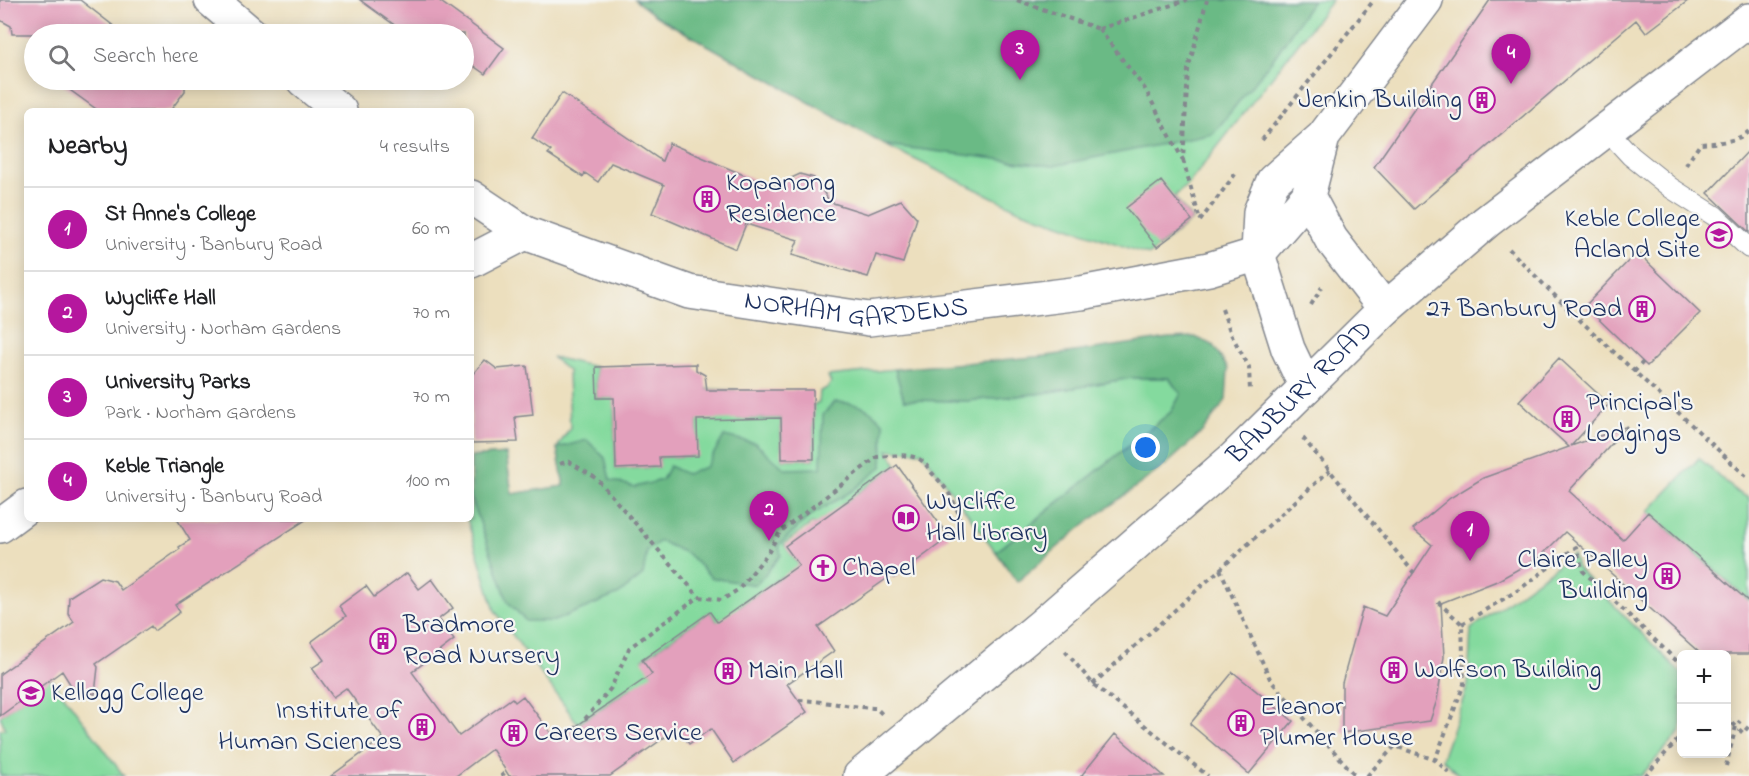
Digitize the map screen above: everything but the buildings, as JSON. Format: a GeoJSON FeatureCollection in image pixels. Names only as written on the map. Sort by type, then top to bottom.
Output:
{"type":"FeatureCollection","features":[{"type":"Feature","properties":{"kind":"street"},"geometry":{"type":"LineString","coordinates":[[211,0],[239,24]]}},
{"type":"Feature","properties":{"kind":"street"},"geometry":{"type":"LineString","coordinates":[[1306,387],[1288,349],[1258,254],[1260,212],[1273,181],[1323,138],[1426,0]]}},
{"type":"Feature","properties":{"kind":"street","name":"BANBURY ROAD"},"geometry":{"type":"LineString","coordinates":[[860,776],[1042,625],[1234,458],[1385,309],[1486,222],[1749,20]]}},
{"type":"Feature","properties":{"kind":"street"},"geometry":{"type":"LineString","coordinates":[[315,90],[336,108]]}},
{"type":"Feature","properties":{"kind":"street"},"geometry":{"type":"LineString","coordinates":[[1258,254],[1308,196],[1323,138]]}},
{"type":"Feature","properties":{"kind":"street"},"geometry":{"type":"LineString","coordinates":[[1308,196],[1331,239],[1385,309]]}},
{"type":"Feature","properties":{"kind":"street","name":"NORHAM GARDENS"},"geometry":{"type":"LineString","coordinates":[[474,199],[525,233],[689,292],[869,319],[1081,293],[1209,269],[1258,254]]}},
{"type":"Feature","properties":{"kind":"street"},"geometry":{"type":"LineString","coordinates":[[474,259],[525,233]]}},
{"type":"Feature","properties":{"kind":"street"},"geometry":{"type":"LineString","coordinates":[[0,526],[24,508]]}},
{"type":"Feature","properties":{"kind":"lane"},"geometry":{"type":"LineString","coordinates":[[1606,129],[1630,156],[1671,189],[1715,216],[1749,248]]}},
{"type":"Feature","properties":{"kind":"path"},"geometry":{"type":"LineString","coordinates":[[1017,0],[1099,29],[1145,89],[1183,160],[1200,221],[1242,166],[1239,176]]}},
{"type":"Feature","properties":{"kind":"path"},"geometry":{"type":"LineString","coordinates":[[1099,29],[1187,0]]}},
{"type":"Feature","properties":{"kind":"path"},"geometry":{"type":"LineString","coordinates":[[1183,160],[1188,69],[1207,0]]}},
{"type":"Feature","properties":{"kind":"path"},"geometry":{"type":"LineString","coordinates":[[1256,148],[1374,0]]}},
{"type":"Feature","properties":{"kind":"path"},"geometry":{"type":"LineString","coordinates":[[1671,189],[1700,144],[1719,143],[1745,135],[1749,131]]}},
{"type":"Feature","properties":{"kind":"path"},"geometry":{"type":"LineString","coordinates":[[1486,222],[1566,307],[1749,479]]}},
{"type":"Feature","properties":{"kind":"path"},"geometry":{"type":"LineString","coordinates":[[1310,306],[1322,287]]}},
{"type":"Feature","properties":{"kind":"path"},"geometry":{"type":"LineString","coordinates":[[1222,309],[1231,334],[1250,367],[1251,387],[1248,397]]}},
{"type":"Feature","properties":{"kind":"path"},"geometry":{"type":"LineString","coordinates":[[1634,372],[1643,362]]}},
{"type":"Feature","properties":{"kind":"path"},"geometry":{"type":"LineString","coordinates":[[1303,438],[1414,573]]}},
{"type":"Feature","properties":{"kind":"path"},"geometry":{"type":"LineString","coordinates":[[560,464],[568,461],[597,479],[699,597],[722,600],[739,589],[768,554],[780,532],[878,456],[897,455],[919,459],[938,479],[956,505],[963,523],[963,543]]}},
{"type":"Feature","properties":{"kind":"path"},"geometry":{"type":"LineString","coordinates":[[1093,684],[1330,470]]}},
{"type":"Feature","properties":{"kind":"path"},"geometry":{"type":"LineString","coordinates":[[1462,624],[1520,588],[1576,547],[1583,571],[1677,661]]}},
{"type":"Feature","properties":{"kind":"path"},"geometry":{"type":"LineString","coordinates":[[1220,569],[1271,681],[1356,776]]}},
{"type":"Feature","properties":{"kind":"path"},"geometry":{"type":"LineString","coordinates":[[585,719],[611,688],[629,648],[699,597]]}},
{"type":"Feature","properties":{"kind":"path"},"geometry":{"type":"LineString","coordinates":[[1436,760],[1464,684],[1462,624],[1438,602]]}},
{"type":"Feature","properties":{"kind":"path"},"geometry":{"type":"LineString","coordinates":[[1065,651],[1093,684],[1208,776]]}},
{"type":"Feature","properties":{"kind":"path"},"geometry":{"type":"LineString","coordinates":[[799,700],[876,708]]}},
{"type":"Feature","properties":{"kind":"path"},"geometry":{"type":"LineString","coordinates":[[1726,766],[1736,726],[1740,721]]}},
{"type":"Feature","properties":{"kind":"path"},"geometry":{"type":"LineString","coordinates":[[1731,722],[1743,733],[1749,726]]}},
{"type":"Feature","properties":{"kind":"path"},"geometry":{"type":"LineString","coordinates":[[1645,776],[1677,741]]}},
{"type":"Feature","properties":{"kind":"path"},"geometry":{"type":"LineString","coordinates":[[1367,776],[1395,747],[1436,760],[1453,776]]}},
{"type":"Feature","properties":{"kind":"path"},"geometry":{"type":"LineString","coordinates":[[501,776],[506,772]]}},
{"type":"Feature","properties":{"kind":"green space"},"geometry":{"type":"Polygon","coordinates":[[[635,0],[1332,0],[1190,182],[1174,197],[1192,220],[1149,255],[1019,210],[885,145],[656,16],[635,0]]]}},
{"type":"Feature","properties":{"kind":"green space"},"geometry":{"type":"Polygon","coordinates":[[[635,0],[1313,0],[1276,55],[1213,134],[1053,166],[885,145],[656,16],[635,0]]]}},
{"type":"Feature","properties":{"kind":"green space"},"geometry":{"type":"Polygon","coordinates":[[[1195,337],[1213,345],[1228,369],[1226,400],[1203,431],[1166,465],[1085,524],[1017,582],[996,552],[1171,412],[1181,394],[1169,378],[1131,378],[1044,393],[967,401],[904,400],[895,369],[1047,356],[1169,338],[1195,337]]]}},
{"type":"Feature","properties":{"kind":"green space"},"geometry":{"type":"Polygon","coordinates":[[[552,357],[596,367],[597,398],[614,398],[616,469],[659,467],[659,457],[697,456],[697,389],[736,390],[737,419],[781,418],[782,459],[814,459],[813,405],[819,402],[820,391],[831,383],[828,376],[895,369],[904,400],[967,401],[1044,393],[1131,378],[1169,378],[1181,394],[1171,412],[996,552],[922,452],[888,450],[897,465],[842,505],[838,559],[813,523],[784,544],[811,582],[781,577],[740,606],[723,630],[710,612],[643,659],[658,682],[630,689],[578,724],[495,611],[468,522],[474,522],[474,457],[506,454],[512,494],[564,486],[557,448],[570,428],[568,371],[552,357]]]}},
{"type":"Feature","properties":{"kind":"green space"},"geometry":{"type":"Polygon","coordinates":[[[834,402],[849,403],[873,413],[884,424],[882,467],[852,491],[810,516],[779,545],[781,555],[756,585],[712,578],[688,554],[660,541],[647,551],[643,575],[619,594],[554,621],[526,621],[508,602],[474,506],[474,457],[506,454],[512,494],[564,486],[557,448],[587,440],[605,458],[610,480],[635,487],[662,480],[669,466],[686,474],[706,467],[724,436],[755,443],[785,469],[821,468],[823,415],[834,402]]]}},
{"type":"Feature","properties":{"kind":"green space"},"geometry":{"type":"Polygon","coordinates":[[[1699,458],[1737,492],[1749,498],[1749,600],[1648,512],[1699,458]]]}},
{"type":"Feature","properties":{"kind":"green space"},"geometry":{"type":"Polygon","coordinates":[[[1573,554],[1577,568],[1677,669],[1677,736],[1641,776],[1460,776],[1442,759],[1468,685],[1471,629],[1573,554]]]}},
{"type":"Feature","properties":{"kind":"green space","name":"Kellogg College"},"geometry":{"type":"Polygon","coordinates":[[[51,678],[124,776],[0,776],[0,730],[5,728],[0,716],[51,678]]]}},
{"type":"Feature","properties":{"kind":"place","name":"University Parks"},"geometry":{"type":"Point","coordinates":[1020,80]}},
{"type":"Feature","properties":{"kind":"place","name":"Keble Triangle"},"geometry":{"type":"Point","coordinates":[1511,84]}},
{"type":"Feature","properties":{"kind":"place","name":"Jenkin Building"},"geometry":{"type":"Point","coordinates":[1482,100]}},
{"type":"Feature","properties":{"kind":"place","name":"Kopanong Residence"},"geometry":{"type":"Point","coordinates":[707,199]}},
{"type":"Feature","properties":{"kind":"place","name":"Keble College Acland Site"},"geometry":{"type":"Point","coordinates":[1719,235]}},
{"type":"Feature","properties":{"kind":"place","name":"27 Banbury Road"},"geometry":{"type":"Point","coordinates":[1642,309]}},
{"type":"Feature","properties":{"kind":"place","name":"Principal's Lodgings"},"geometry":{"type":"Point","coordinates":[1567,419]}},
{"type":"Feature","properties":{"kind":"place","name":"Wycliffe Hall Library"},"geometry":{"type":"Point","coordinates":[906,518]}},
{"type":"Feature","properties":{"kind":"place","name":"Wycliffe Hall"},"geometry":{"type":"Point","coordinates":[769,541]}},
{"type":"Feature","properties":{"kind":"place","name":"St Anne's College"},"geometry":{"type":"Point","coordinates":[1470,561]}},
{"type":"Feature","properties":{"kind":"place","name":"Chapel"},"geometry":{"type":"Point","coordinates":[823,568]}},
{"type":"Feature","properties":{"kind":"place","name":"Claire Palley Building"},"geometry":{"type":"Point","coordinates":[1667,576]}},
{"type":"Feature","properties":{"kind":"place","name":"Bradmore Road Nursery"},"geometry":{"type":"Point","coordinates":[383,641]}},
{"type":"Feature","properties":{"kind":"place","name":"Wolfson Building"},"geometry":{"type":"Point","coordinates":[1394,670]}},
{"type":"Feature","properties":{"kind":"place","name":"Main Hall"},"geometry":{"type":"Point","coordinates":[728,671]}},
{"type":"Feature","properties":{"kind":"place","name":"Kellogg College"},"geometry":{"type":"Point","coordinates":[31,693]}},
{"type":"Feature","properties":{"kind":"place","name":"Eleanor Plumer House"},"geometry":{"type":"Point","coordinates":[1241,723]}},
{"type":"Feature","properties":{"kind":"place","name":"Institute of Human Sciences"},"geometry":{"type":"Point","coordinates":[422,727]}},
{"type":"Feature","properties":{"kind":"place","name":"Careers Service"},"geometry":{"type":"Point","coordinates":[514,733]}}]}
